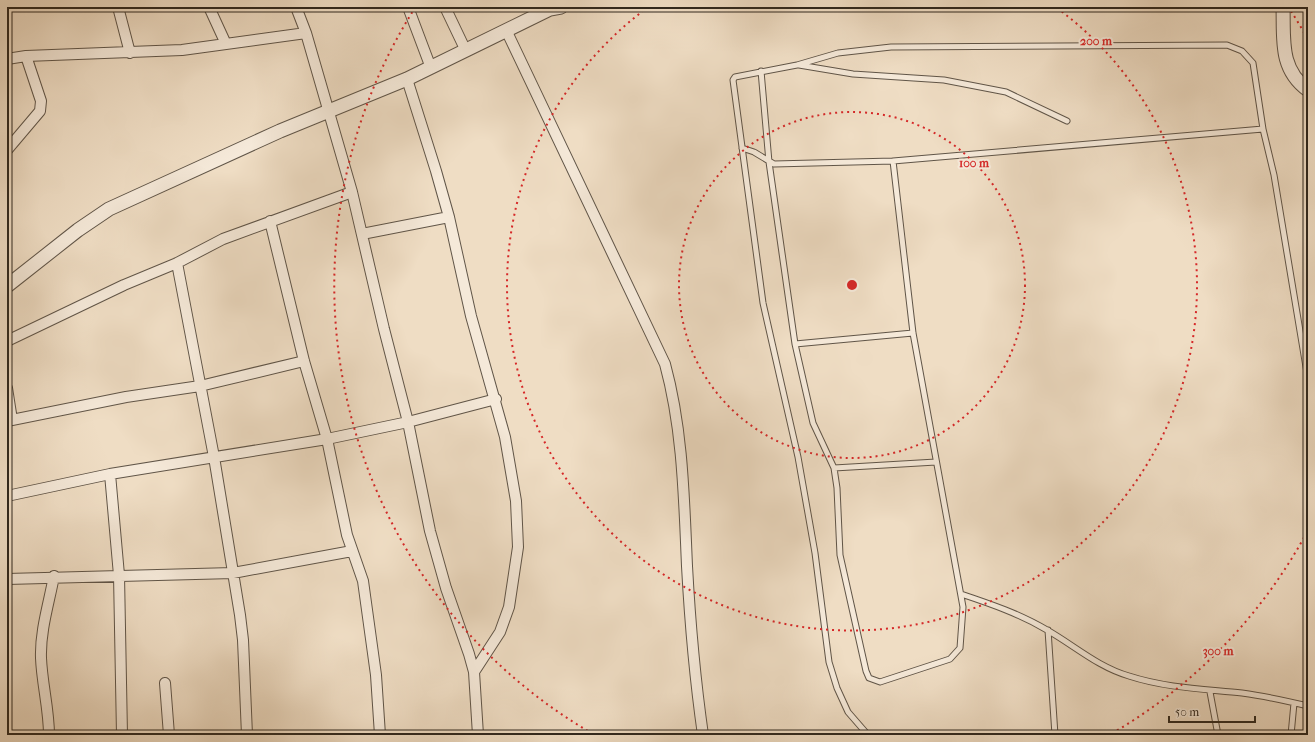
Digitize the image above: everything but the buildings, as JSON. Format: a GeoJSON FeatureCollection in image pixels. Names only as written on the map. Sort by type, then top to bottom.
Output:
{"type":"FeatureCollection","features":[{"type":"Feature","properties":{"kind":"street"},"geometry":{"type":"LineString","coordinates":[[118,7],[130,53]]}},
{"type":"Feature","properties":{"kind":"street"},"geometry":{"type":"LineString","coordinates":[[209,7],[226,44]]}},
{"type":"Feature","properties":{"kind":"street"},"geometry":{"type":"LineString","coordinates":[[296,7],[306,33],[327,110],[352,192],[384,329],[408,422],[430,531],[474,672],[478,735]]}},
{"type":"Feature","properties":{"kind":"street"},"geometry":{"type":"LineString","coordinates":[[408,7],[436,66]]}},
{"type":"Feature","properties":{"kind":"street"},"geometry":{"type":"LineString","coordinates":[[445,7],[461,54]]}},
{"type":"Feature","properties":{"kind":"street"},"geometry":{"type":"LineString","coordinates":[[1283,7],[1285,56],[1289,70],[1297,81],[1308,90]]}},
{"type":"Feature","properties":{"kind":"street"},"geometry":{"type":"LineString","coordinates":[[7,286],[72,235],[109,209],[327,110],[436,66],[554,8]]}},
{"type":"Feature","properties":{"kind":"street"},"geometry":{"type":"LineString","coordinates":[[507,32],[665,364],[676,411],[683,478],[692,640],[703,735]]}},
{"type":"Feature","properties":{"kind":"street"},"geometry":{"type":"LineString","coordinates":[[7,59],[26,56],[182,50],[306,33]]}},
{"type":"Feature","properties":{"kind":"street"},"geometry":{"type":"LineString","coordinates":[[7,150],[40,111],[41,101],[26,56]]}},
{"type":"Feature","properties":{"kind":"street"},"geometry":{"type":"LineString","coordinates":[[407,79],[449,217],[472,316],[496,399],[505,437],[516,501],[518,547],[509,607],[500,632],[474,672]]}},
{"type":"Feature","properties":{"kind":"street"},"geometry":{"type":"LineString","coordinates":[[7,341],[124,285],[177,263],[206,246],[352,192]]}},
{"type":"Feature","properties":{"kind":"street"},"geometry":{"type":"LineString","coordinates":[[362,234],[449,217]]}},
{"type":"Feature","properties":{"kind":"street"},"geometry":{"type":"LineString","coordinates":[[270,222],[304,361],[327,439],[343,519],[352,551],[360,569],[376,675],[380,735]]}},
{"type":"Feature","properties":{"kind":"street"},"geometry":{"type":"LineString","coordinates":[[177,263],[214,457],[243,640],[247,735]]}},
{"type":"Feature","properties":{"kind":"street"},"geometry":{"type":"LineString","coordinates":[[7,388],[10,421],[126,397],[200,386],[304,361]]}},
{"type":"Feature","properties":{"kind":"street"},"geometry":{"type":"LineString","coordinates":[[7,496],[110,474],[327,439],[408,422],[496,399]]}},
{"type":"Feature","properties":{"kind":"street"},"geometry":{"type":"LineString","coordinates":[[110,474],[119,575],[122,735]]}},
{"type":"Feature","properties":{"kind":"street"},"geometry":{"type":"LineString","coordinates":[[7,579],[54,576],[233,573],[352,551]]}},
{"type":"Feature","properties":{"kind":"street"},"geometry":{"type":"LineString","coordinates":[[49,735],[48,712],[43,684],[41,642],[54,576]]}},
{"type":"Feature","properties":{"kind":"street"},"geometry":{"type":"LineString","coordinates":[[165,683],[168,735]]}},
{"type":"Feature","properties":{"kind":"lane"},"geometry":{"type":"LineString","coordinates":[[868,735],[848,712],[837,688],[829,662],[815,553],[798,457],[763,303],[734,80],[739,75],[797,65],[838,53],[891,47],[1227,45],[1242,51],[1253,63],[1263,129],[1274,175],[1308,379]]}},
{"type":"Feature","properties":{"kind":"lane"},"geometry":{"type":"LineString","coordinates":[[797,65],[853,74],[944,80],[1006,92],[1067,121]]}},
{"type":"Feature","properties":{"kind":"lane"},"geometry":{"type":"LineString","coordinates":[[761,71],[769,162],[795,344],[813,423],[834,468],[837,488],[840,555],[869,678],[880,682],[950,658],[960,648],[963,607],[913,334],[893,161]]}},
{"type":"Feature","properties":{"kind":"lane"},"geometry":{"type":"LineString","coordinates":[[742,148],[754,152],[769,162],[782,165],[893,161],[1263,129]]}},
{"type":"Feature","properties":{"kind":"lane"},"geometry":{"type":"LineString","coordinates":[[795,344],[913,334]]}},
{"type":"Feature","properties":{"kind":"lane"},"geometry":{"type":"LineString","coordinates":[[834,468],[936,462]]}},
{"type":"Feature","properties":{"kind":"lane"},"geometry":{"type":"LineString","coordinates":[[961,594],[1003,608],[1048,630],[1100,664],[1117,672],[1156,684],[1210,692],[1243,694],[1308,706]]}},
{"type":"Feature","properties":{"kind":"lane"},"geometry":{"type":"LineString","coordinates":[[1048,630],[1055,735]]}},
{"type":"Feature","properties":{"kind":"lane"},"geometry":{"type":"LineString","coordinates":[[1210,692],[1218,735]]}},
{"type":"Feature","properties":{"kind":"lane"},"geometry":{"type":"LineString","coordinates":[[1291,735],[1294,703]]}}]}
